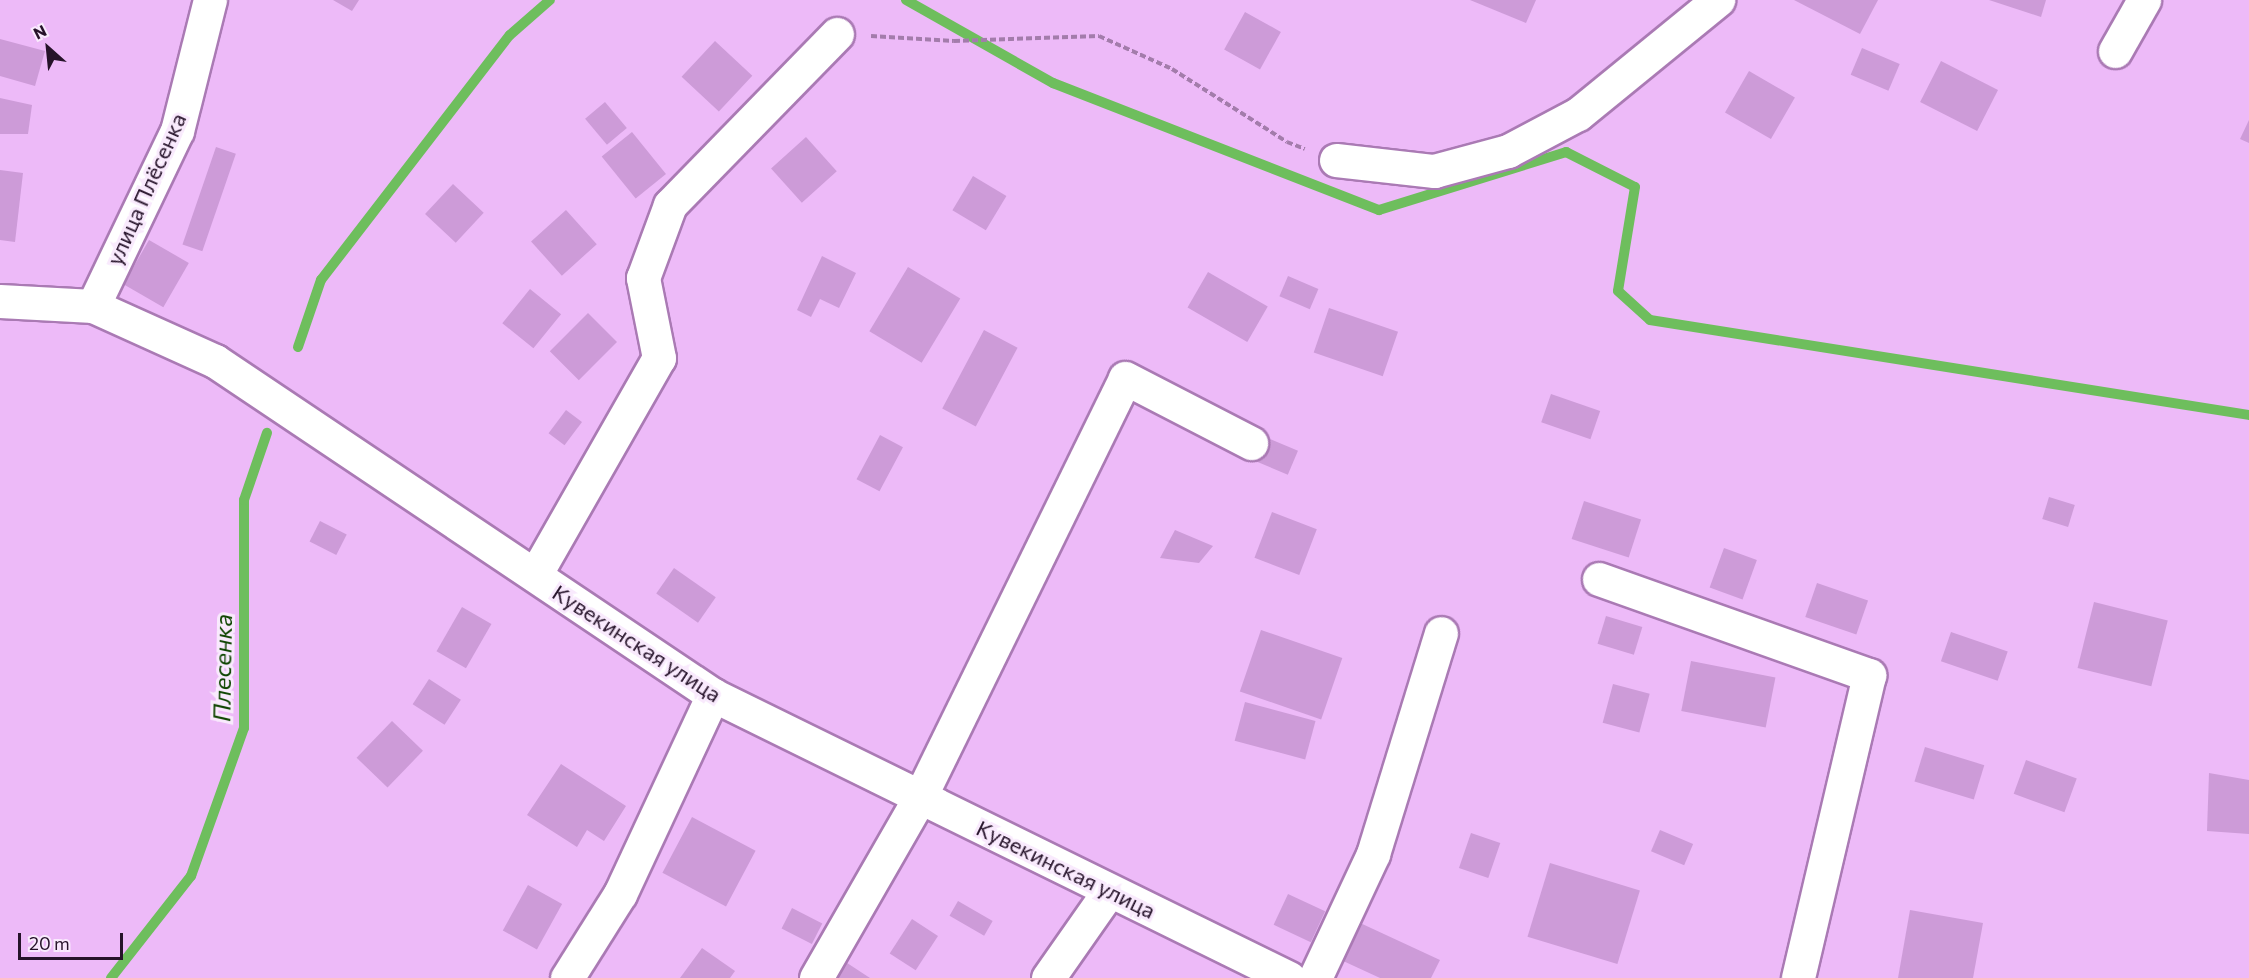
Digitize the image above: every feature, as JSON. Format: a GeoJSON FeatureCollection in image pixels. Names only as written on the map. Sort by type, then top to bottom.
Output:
{"type":"FeatureCollection","features":[{"type":"Feature","properties":{"kind":"street","name":"улица Плёсенка"},"geometry":{"type":"LineString","coordinates":[[93,306],[177,130],[210,0]]}},
{"type":"Feature","properties":{"kind":"street"},"geometry":{"type":"LineString","coordinates":[[1336,160],[1434,171],[1508,151],[1578,114],[1718,0]]}},
{"type":"Feature","properties":{"kind":"street"},"geometry":{"type":"LineString","coordinates":[[2115,51],[2144,0]]}},
{"type":"Feature","properties":{"kind":"street"},"geometry":{"type":"LineString","coordinates":[[535,575],[659,358],[643,278],[670,205],[837,34]]}},
{"type":"Feature","properties":{"kind":"street","name":"Кувекинская улица"},"geometry":{"type":"LineString","coordinates":[[0,301],[93,306],[215,361],[713,695],[1289,978]]}},
{"type":"Feature","properties":{"kind":"street"},"geometry":{"type":"LineString","coordinates":[[816,978],[920,797],[1125,378],[1251,443]]}},
{"type":"Feature","properties":{"kind":"street"},"geometry":{"type":"LineString","coordinates":[[1599,579],[1869,675],[1798,978]]}},
{"type":"Feature","properties":{"kind":"street"},"geometry":{"type":"LineString","coordinates":[[1315,978],[1373,854],[1441,633]]}},
{"type":"Feature","properties":{"kind":"street"},"geometry":{"type":"LineString","coordinates":[[567,978],[620,894],[713,695]]}},
{"type":"Feature","properties":{"kind":"street"},"geometry":{"type":"LineString","coordinates":[[1048,978],[1109,891]]}},
{"type":"Feature","properties":{"kind":"path"},"geometry":{"type":"LineString","coordinates":[[837,34],[954,41],[1098,36],[1172,69],[1287,142],[1336,160]]}},
{"type":"Feature","properties":{"kind":"building"},"geometry":{"type":"Polygon","coordinates":[[[333,0],[359,0],[352,11],[333,0]]]}},
{"type":"Feature","properties":{"kind":"building"},"geometry":{"type":"Polygon","coordinates":[[[1470,0],[1536,0],[1526,23],[1470,0]]]}},
{"type":"Feature","properties":{"kind":"building"},"geometry":{"type":"Polygon","coordinates":[[[1794,0],[1878,0],[1860,34],[1794,0]]]}},
{"type":"Feature","properties":{"kind":"building"},"geometry":{"type":"Polygon","coordinates":[[[1989,0],[2046,0],[2041,17],[1989,0]]]}},
{"type":"Feature","properties":{"kind":"building"},"geometry":{"type":"Polygon","coordinates":[[[1245,12],[1281,32],[1260,69],[1224,50],[1245,12]]]}},
{"type":"Feature","properties":{"kind":"building"},"geometry":{"type":"Polygon","coordinates":[[[0,39],[45,51],[35,86],[0,76],[0,39]]]}},
{"type":"Feature","properties":{"kind":"building"},"geometry":{"type":"Polygon","coordinates":[[[715,41],[752,76],[719,112],[682,77],[715,41]]]}},
{"type":"Feature","properties":{"kind":"building"},"geometry":{"type":"Polygon","coordinates":[[[1862,48],[1900,64],[1888,91],[1851,75],[1862,48]]]}},
{"type":"Feature","properties":{"kind":"building"},"geometry":{"type":"Polygon","coordinates":[[[1941,61],[1998,90],[1977,131],[1920,102],[1941,61]]]}},
{"type":"Feature","properties":{"kind":"building"},"geometry":{"type":"Polygon","coordinates":[[[1749,71],[1795,98],[1771,139],[1725,113],[1749,71]]]}},
{"type":"Feature","properties":{"kind":"building"},"geometry":{"type":"Polygon","coordinates":[[[0,98],[32,105],[28,134],[0,134],[0,98]]]}},
{"type":"Feature","properties":{"kind":"building"},"geometry":{"type":"Polygon","coordinates":[[[605,102],[627,128],[607,145],[585,119],[605,102]]]}},
{"type":"Feature","properties":{"kind":"building"},"geometry":{"type":"Polygon","coordinates":[[[2249,120],[2249,143],[2240,139],[2249,120]]]}},
{"type":"Feature","properties":{"kind":"building"},"geometry":{"type":"Polygon","coordinates":[[[632,132],[666,174],[636,199],[602,157],[632,132]]]}},
{"type":"Feature","properties":{"kind":"building"},"geometry":{"type":"Polygon","coordinates":[[[806,137],[837,171],[802,203],[771,168],[806,137]]]}},
{"type":"Feature","properties":{"kind":"building"},"geometry":{"type":"Polygon","coordinates":[[[216,147],[236,154],[202,251],[182,244],[216,147]]]}},
{"type":"Feature","properties":{"kind":"building"},"geometry":{"type":"Polygon","coordinates":[[[0,170],[23,173],[15,242],[0,240],[0,170]]]}},
{"type":"Feature","properties":{"kind":"building"},"geometry":{"type":"Polygon","coordinates":[[[973,176],[1006,196],[986,230],[952,210],[973,176]]]}},
{"type":"Feature","properties":{"kind":"building"},"geometry":{"type":"Polygon","coordinates":[[[453,184],[484,213],[456,243],[425,214],[453,184]]]}},
{"type":"Feature","properties":{"kind":"building"},"geometry":{"type":"Polygon","coordinates":[[[566,210],[597,244],[562,276],[531,241],[566,210]]]}},
{"type":"Feature","properties":{"kind":"building"},"geometry":{"type":"Polygon","coordinates":[[[149,240],[189,263],[163,307],[124,284],[149,240]]]}},
{"type":"Feature","properties":{"kind":"building"},"geometry":{"type":"Polygon","coordinates":[[[822,256],[856,273],[839,308],[820,299],[811,317],[797,310],[822,256]]]}},
{"type":"Feature","properties":{"kind":"building"},"geometry":{"type":"Polygon","coordinates":[[[908,267],[960,298],[922,363],[869,331],[908,267]]]}},
{"type":"Feature","properties":{"kind":"building"},"geometry":{"type":"Polygon","coordinates":[[[1208,272],[1268,306],[1247,342],[1188,308],[1208,272]]]}},
{"type":"Feature","properties":{"kind":"building"},"geometry":{"type":"Polygon","coordinates":[[[1288,276],[1318,289],[1310,309],[1279,296],[1288,276]]]}},
{"type":"Feature","properties":{"kind":"building"},"geometry":{"type":"Polygon","coordinates":[[[530,289],[561,314],[533,348],[502,323],[530,289]]]}},
{"type":"Feature","properties":{"kind":"building"},"geometry":{"type":"Polygon","coordinates":[[[1329,308],[1398,332],[1383,376],[1314,352],[1329,308]]]}},
{"type":"Feature","properties":{"kind":"building"},"geometry":{"type":"Polygon","coordinates":[[[588,313],[617,342],[579,380],[550,351],[588,313]]]}},
{"type":"Feature","properties":{"kind":"building"},"geometry":{"type":"Polygon","coordinates":[[[984,330],[1018,348],[976,426],[942,409],[984,330]]]}},
{"type":"Feature","properties":{"kind":"building"},"geometry":{"type":"Polygon","coordinates":[[[1551,394],[1600,411],[1590,439],[1541,422],[1551,394]]]}},
{"type":"Feature","properties":{"kind":"building"},"geometry":{"type":"Polygon","coordinates":[[[566,410],[582,422],[565,445],[549,433],[566,410]]]}},
{"type":"Feature","properties":{"kind":"building"},"geometry":{"type":"Polygon","coordinates":[[[880,435],[903,447],[879,491],[857,479],[880,435]]]}},
{"type":"Feature","properties":{"kind":"building"},"geometry":{"type":"Polygon","coordinates":[[[1263,436],[1298,451],[1288,475],[1253,460],[1263,436]]]}},
{"type":"Feature","properties":{"kind":"building"},"geometry":{"type":"Polygon","coordinates":[[[2049,497],[2075,505],[2068,527],[2042,519],[2049,497]]]}},
{"type":"Feature","properties":{"kind":"building"},"geometry":{"type":"Polygon","coordinates":[[[1584,501],[1641,520],[1629,558],[1572,539],[1584,501]]]}},
{"type":"Feature","properties":{"kind":"building"},"geometry":{"type":"Polygon","coordinates":[[[1272,512],[1317,529],[1299,575],[1254,558],[1272,512]]]}},
{"type":"Feature","properties":{"kind":"building"},"geometry":{"type":"Polygon","coordinates":[[[320,521],[347,535],[336,555],[310,541],[320,521]]]}},
{"type":"Feature","properties":{"kind":"building"},"geometry":{"type":"Polygon","coordinates":[[[1175,530],[1213,546],[1199,563],[1160,558],[1175,530]]]}},
{"type":"Feature","properties":{"kind":"building"},"geometry":{"type":"Polygon","coordinates":[[[1724,548],[1757,560],[1743,599],[1710,587],[1724,548]]]}},
{"type":"Feature","properties":{"kind":"building"},"geometry":{"type":"Polygon","coordinates":[[[674,568],[716,597],[698,623],[656,593],[674,568]]]}},
{"type":"Feature","properties":{"kind":"building"},"geometry":{"type":"Polygon","coordinates":[[[1817,583],[1868,601],[1856,635],[1805,617],[1817,583]]]}},
{"type":"Feature","properties":{"kind":"building"},"geometry":{"type":"Polygon","coordinates":[[[2094,602],[2168,620],[2151,686],[2078,668],[2094,602]]]}},
{"type":"Feature","properties":{"kind":"building"},"geometry":{"type":"Polygon","coordinates":[[[462,607],[491,624],[466,668],[436,651],[462,607]]]}},
{"type":"Feature","properties":{"kind":"building"},"geometry":{"type":"Polygon","coordinates":[[[1606,616],[1642,627],[1634,655],[1598,644],[1606,616]]]}},
{"type":"Feature","properties":{"kind":"building"},"geometry":{"type":"Polygon","coordinates":[[[1261,630],[1342,658],[1321,719],[1240,691],[1261,630]]]}},
{"type":"Feature","properties":{"kind":"building"},"geometry":{"type":"Polygon","coordinates":[[[1951,632],[2008,652],[1998,681],[1941,661],[1951,632]]]}},
{"type":"Feature","properties":{"kind":"building"},"geometry":{"type":"Polygon","coordinates":[[[1691,661],[1775,677],[1766,727],[1681,711],[1691,661]]]}},
{"type":"Feature","properties":{"kind":"building"},"geometry":{"type":"Polygon","coordinates":[[[429,679],[461,700],[445,725],[413,704],[429,679]]]}},
{"type":"Feature","properties":{"kind":"building"},"geometry":{"type":"Polygon","coordinates":[[[1613,684],[1650,694],[1639,732],[1603,723],[1613,684]]]}},
{"type":"Feature","properties":{"kind":"building"},"geometry":{"type":"Polygon","coordinates":[[[1245,702],[1316,721],[1305,760],[1235,741],[1245,702]]]}},
{"type":"Feature","properties":{"kind":"building"},"geometry":{"type":"Polygon","coordinates":[[[392,721],[423,751],[388,788],[357,758],[392,721]]]}},
{"type":"Feature","properties":{"kind":"building"},"geometry":{"type":"Polygon","coordinates":[[[1925,747],[1984,765],[1974,800],[1914,781],[1925,747]]]}},
{"type":"Feature","properties":{"kind":"building"},"geometry":{"type":"Polygon","coordinates":[[[2026,760],[2077,778],[2064,812],[2014,794],[2026,760]]]}},
{"type":"Feature","properties":{"kind":"building"},"geometry":{"type":"Polygon","coordinates":[[[561,764],[626,806],[604,841],[587,830],[577,847],[527,815],[561,764]]]}},
{"type":"Feature","properties":{"kind":"building"},"geometry":{"type":"Polygon","coordinates":[[[2209,773],[2249,780],[2249,834],[2207,831],[2209,773]]]}},
{"type":"Feature","properties":{"kind":"building"},"geometry":{"type":"Polygon","coordinates":[[[692,817],[756,851],[726,906],[662,873],[692,817]]]}},
{"type":"Feature","properties":{"kind":"building"},"geometry":{"type":"Polygon","coordinates":[[[1660,830],[1693,844],[1684,865],[1651,851],[1660,830]]]}},
{"type":"Feature","properties":{"kind":"building"},"geometry":{"type":"Polygon","coordinates":[[[1471,833],[1500,843],[1488,878],[1459,868],[1471,833]]]}},
{"type":"Feature","properties":{"kind":"building"},"geometry":{"type":"Polygon","coordinates":[[[1550,863],[1640,890],[1617,964],[1527,937],[1550,863]]]}},
{"type":"Feature","properties":{"kind":"building"},"geometry":{"type":"Polygon","coordinates":[[[528,885],[562,904],[537,949],[503,930],[528,885]]]}},
{"type":"Feature","properties":{"kind":"building"},"geometry":{"type":"Polygon","coordinates":[[[1288,894],[1325,911],[1311,942],[1274,925],[1288,894]]]}},
{"type":"Feature","properties":{"kind":"building"},"geometry":{"type":"Polygon","coordinates":[[[958,901],[993,921],[984,936],[950,916],[958,901]]]}},
{"type":"Feature","properties":{"kind":"building"},"geometry":{"type":"Polygon","coordinates":[[[792,908],[822,923],[812,944],[782,928],[792,908]]]}},
{"type":"Feature","properties":{"kind":"building"},"geometry":{"type":"Polygon","coordinates":[[[1910,910],[1983,923],[1973,978],[1898,978],[1910,910]]]}},
{"type":"Feature","properties":{"kind":"building"},"geometry":{"type":"Polygon","coordinates":[[[912,919],[938,936],[916,970],[890,953],[912,919]]]}},
{"type":"Feature","properties":{"kind":"building"},"geometry":{"type":"Polygon","coordinates":[[[1358,922],[1440,960],[1431,978],[1380,978],[1341,960],[1358,922]]]}},
{"type":"Feature","properties":{"kind":"building"},"geometry":{"type":"Polygon","coordinates":[[[702,948],[735,971],[730,978],[680,978],[702,948]]]}},
{"type":"Feature","properties":{"kind":"building"},"geometry":{"type":"Polygon","coordinates":[[[841,959],[870,978],[829,978],[841,959]]]}},
{"type":"Feature","properties":{"kind":"waterway"},"geometry":{"type":"LineString","coordinates":[[298,347],[321,280],[510,35],[550,0]]}},
{"type":"Feature","properties":{"kind":"waterway"},"geometry":{"type":"LineString","coordinates":[[906,0],[1053,83],[1379,210],[1566,152],[1635,187],[1618,291],[1650,320],[2249,415]]}},
{"type":"Feature","properties":{"kind":"waterway","name":"Плесенка"},"geometry":{"type":"LineString","coordinates":[[111,978],[191,876],[244,728],[244,500],[267,433]]}}]}
